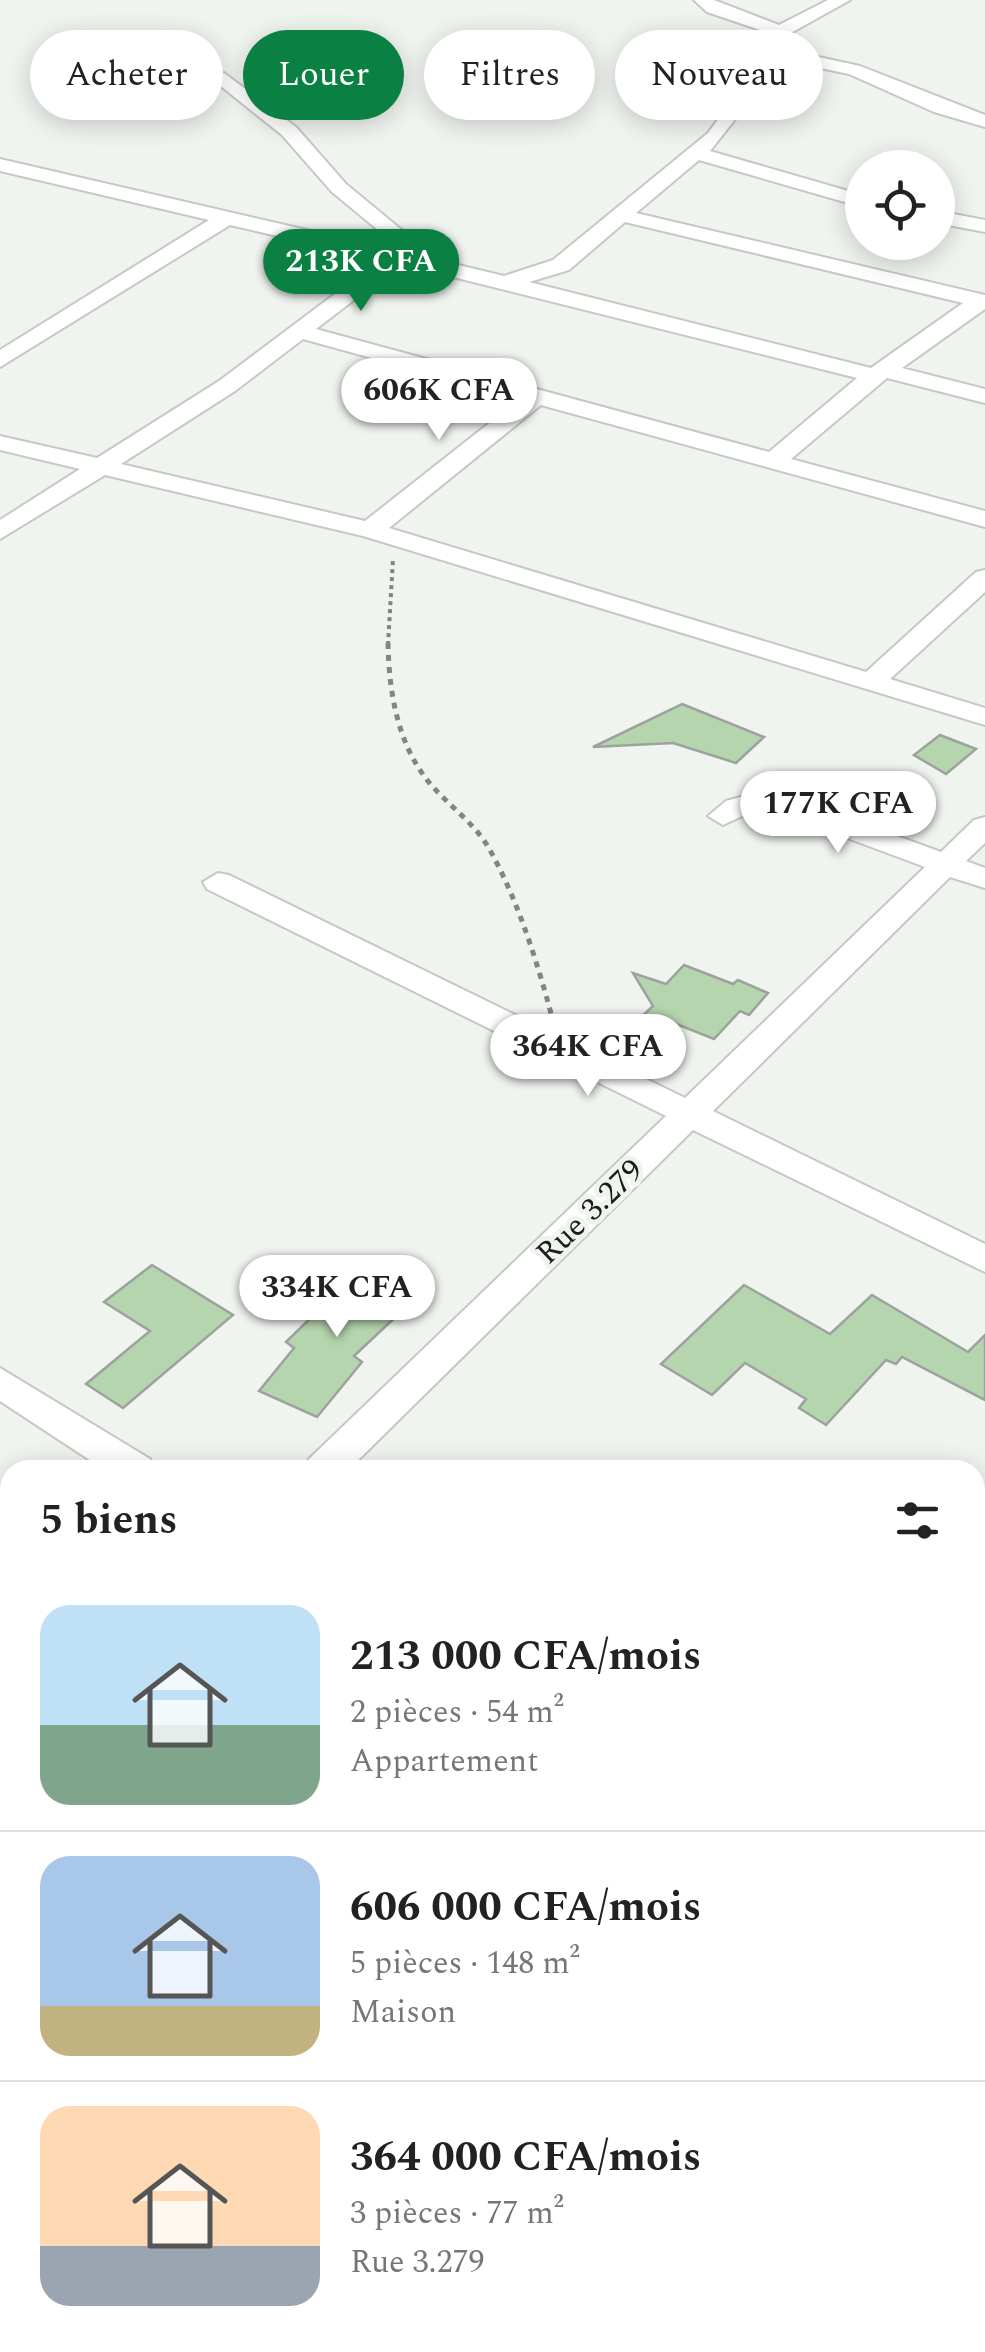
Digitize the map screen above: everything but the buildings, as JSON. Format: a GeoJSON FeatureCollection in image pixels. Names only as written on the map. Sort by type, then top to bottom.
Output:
{"type":"FeatureCollection","features":[{"type":"Feature","properties":{"kind":"street"},"geometry":{"type":"LineString","coordinates":[[703,0],[712,8],[776,30]]}},
{"type":"Feature","properties":{"kind":"street"},"geometry":{"type":"LineString","coordinates":[[781,30],[841,0]]}},
{"type":"Feature","properties":{"kind":"street"},"geometry":{"type":"LineString","coordinates":[[823,62],[985,121]]}},
{"type":"Feature","properties":{"kind":"street"},"geometry":{"type":"LineString","coordinates":[[224,78],[289,132],[339,188],[438,267]]}},
{"type":"Feature","properties":{"kind":"street"},"geometry":{"type":"LineString","coordinates":[[504,282],[561,265],[716,137],[728,120]]}},
{"type":"Feature","properties":{"kind":"street"},"geometry":{"type":"LineString","coordinates":[[696,154],[845,196]]}},
{"type":"Feature","properties":{"kind":"street"},"geometry":{"type":"LineString","coordinates":[[0,165],[985,396]]}},
{"type":"Feature","properties":{"kind":"street"},"geometry":{"type":"LineString","coordinates":[[624,216],[983,302]]}},
{"type":"Feature","properties":{"kind":"street"},"geometry":{"type":"LineString","coordinates":[[0,360],[226,218]]}},
{"type":"Feature","properties":{"kind":"street"},"geometry":{"type":"LineString","coordinates":[[955,220],[985,226]]}},
{"type":"Feature","properties":{"kind":"street"},"geometry":{"type":"LineString","coordinates":[[0,531],[227,386],[295,330],[397,258]]}},
{"type":"Feature","properties":{"kind":"street"},"geometry":{"type":"LineString","coordinates":[[774,461],[879,373],[983,302]]}},
{"type":"Feature","properties":{"kind":"street"},"geometry":{"type":"LineString","coordinates":[[295,330],[985,519]]}},
{"type":"Feature","properties":{"kind":"street"},"geometry":{"type":"LineString","coordinates":[[383,534],[538,396]]}},
{"type":"Feature","properties":{"kind":"street"},"geometry":{"type":"LineString","coordinates":[[0,443],[98,470],[383,534],[985,717]]}},
{"type":"Feature","properties":{"kind":"street"},"geometry":{"type":"LineString","coordinates":[[871,682],[985,578]]}},
{"type":"Feature","properties":{"kind":"street"},"geometry":{"type":"LineString","coordinates":[[723,816],[739,804],[757,799],[778,802],[985,880]]}},
{"type":"Feature","properties":{"kind":"street","name":"Rue 3.279"},"geometry":{"type":"LineString","coordinates":[[333,1460],[985,826]]}},
{"type":"Feature","properties":{"kind":"street"},"geometry":{"type":"LineString","coordinates":[[218,882],[985,1260]]}},
{"type":"Feature","properties":{"kind":"street"},"geometry":{"type":"LineString","coordinates":[[0,1382],[121,1460]]}},
{"type":"Feature","properties":{"kind":"path"},"geometry":{"type":"LineString","coordinates":[[383,534],[386,627],[408,750],[441,801],[484,839],[545,986],[555,1048]]}}]}
